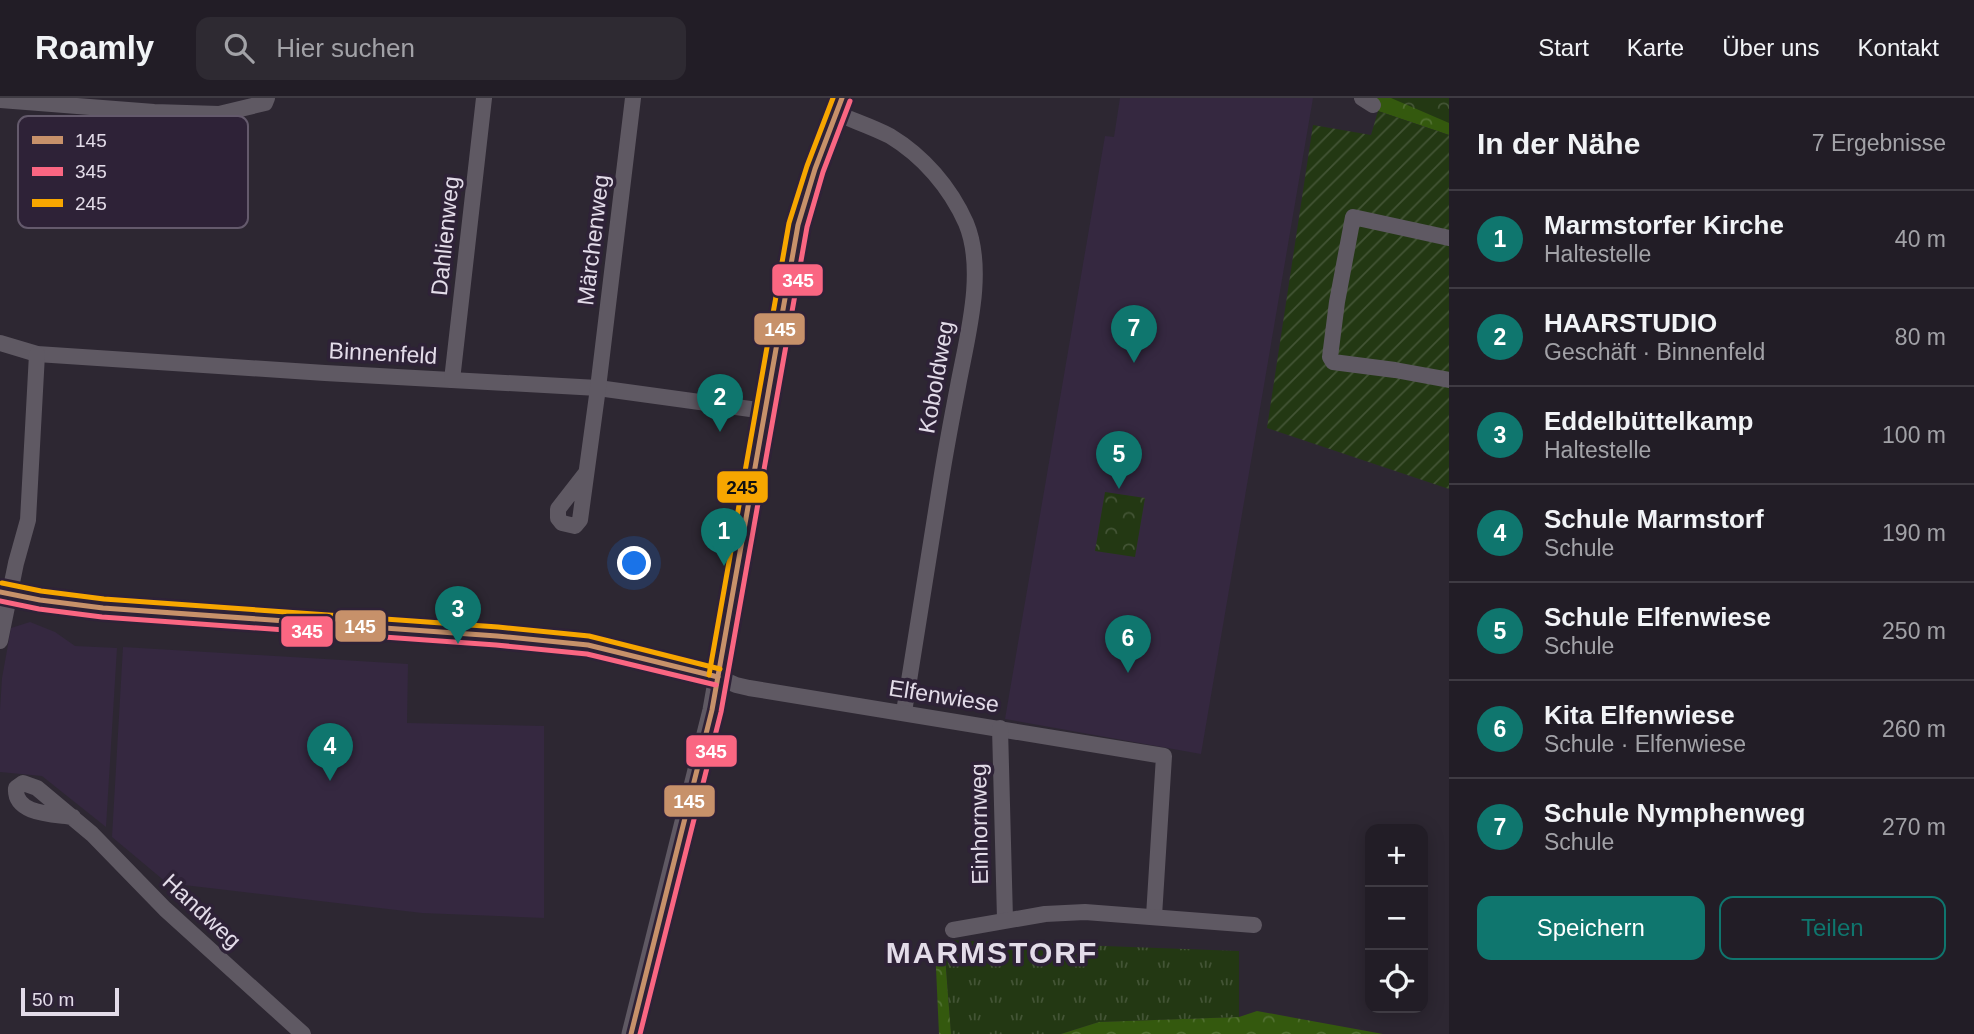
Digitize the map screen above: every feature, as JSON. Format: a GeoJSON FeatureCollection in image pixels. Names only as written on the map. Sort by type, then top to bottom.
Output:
{"type":"FeatureCollection","features":[{"type":"Feature","properties":{"kind":"street"},"geometry":{"type":"LineString","coordinates":[[0,100],[154,112],[219,114],[265,103],[267,98]]}},
{"type":"Feature","properties":{"kind":"street","name":"Dahlienweg"},"geometry":{"type":"LineString","coordinates":[[452,380],[484,98]]}},
{"type":"Feature","properties":{"kind":"street","name":"Märchenweg"},"geometry":{"type":"LineString","coordinates":[[586,473],[633,98]]}},
{"type":"Feature","properties":{"kind":"street"},"geometry":{"type":"LineString","coordinates":[[631,1034],[718,677],[798,225],[815,169],[839,106]]}},
{"type":"Feature","properties":{"kind":"street","name":"Koboldweg"},"geometry":{"type":"LineString","coordinates":[[839,106],[912,151],[934,172],[953,198],[967,225],[972,248],[974,287],[904,712]]}},
{"type":"Feature","properties":{"kind":"street"},"geometry":{"type":"LineString","coordinates":[[1449,238],[1353,218],[1330,357],[1333,362],[1449,380]]}},
{"type":"Feature","properties":{"kind":"street","name":"Binnenfeld"},"geometry":{"type":"LineString","coordinates":[[0,343],[37,354],[598,388],[765,411]]}},
{"type":"Feature","properties":{"kind":"street"},"geometry":{"type":"LineString","coordinates":[[0,641],[5,593],[28,520],[37,354]]}},
{"type":"Feature","properties":{"kind":"street"},"geometry":{"type":"LineString","coordinates":[[5,593],[103,608],[498,636],[588,645],[718,677]]}},
{"type":"Feature","properties":{"kind":"street","name":"Elfenwiese"},"geometry":{"type":"LineString","coordinates":[[718,677],[736,685],[1164,755],[1154,916]]}},
{"type":"Feature","properties":{"kind":"street","name":"Einhornweg"},"geometry":{"type":"LineString","coordinates":[[1000,728],[1004,919]]}},
{"type":"Feature","properties":{"kind":"street","name":"Handweg"},"geometry":{"type":"LineString","coordinates":[[73,817],[165,909],[303,1034]]}},
{"type":"Feature","properties":{"kind":"street"},"geometry":{"type":"LineString","coordinates":[[953,930],[1004,919],[1085,912],[1254,925]]}},
{"type":"Feature","properties":{"kind":"shaded area"},"geometry":{"type":"Polygon","coordinates":[[[1120,98],[1313,98],[1201,754],[1005,719],[1105,136],[1114,137],[1120,98]]]}},
{"type":"Feature","properties":{"kind":"shaded area"},"geometry":{"type":"Polygon","coordinates":[[[30,622],[55,632],[75,646],[117,648],[106,827],[42,776],[0,772],[2,678],[11,628],[30,622]]]}},
{"type":"Feature","properties":{"kind":"shaded area"},"geometry":{"type":"Polygon","coordinates":[[[123,647],[408,664],[407,723],[544,726],[544,918],[422,913],[167,883],[112,837],[123,647]]]}},
{"type":"Feature","properties":{"kind":"green space"},"geometry":{"type":"Polygon","coordinates":[[[1362,98],[1449,98],[1449,135],[1378,111],[1362,98]]]}},
{"type":"Feature","properties":{"kind":"green space"},"geometry":{"type":"Polygon","coordinates":[[[1391,98],[1449,98],[1449,123],[1391,98]]]}},
{"type":"Feature","properties":{"kind":"green space"},"geometry":{"type":"Polygon","coordinates":[[[1378,111],[1449,135],[1449,489],[1267,428],[1313,125],[1371,135],[1378,111]]]}},
{"type":"Feature","properties":{"kind":"green space"},"geometry":{"type":"Polygon","coordinates":[[[1105,492],[1145,498],[1135,557],[1095,551],[1105,492]]]}},
{"type":"Feature","properties":{"kind":"green space"},"geometry":{"type":"Polygon","coordinates":[[[944,940],[1239,951],[1239,1017],[1099,1022],[1061,1034],[951,1034],[944,940]]]}},
{"type":"Feature","properties":{"kind":"green space"},"geometry":{"type":"Polygon","coordinates":[[[944,943],[951,1034],[939,1034],[935,946],[944,943]]]}},
{"type":"Feature","properties":{"kind":"green space"},"geometry":{"type":"Polygon","coordinates":[[[1257,1011],[1383,1034],[1061,1034],[1099,1022],[1239,1017],[1257,1011]]]}},
{"type":"Feature","properties":{"kind":"transit line","name":"245"},"geometry":{"type":"LineString","coordinates":[[709,675],[789,223],[833,98]]}},
{"type":"Feature","properties":{"kind":"transit line","name":"145"},"geometry":{"type":"LineString","coordinates":[[631,1034],[712,710],[798,225],[815,169],[842,98]]}},
{"type":"Feature","properties":{"kind":"transit line","name":"345"},"geometry":{"type":"LineString","coordinates":[[640,1034],[721,712],[807,227],[823,172],[850,101]]}},
{"type":"Feature","properties":{"kind":"transit line","name":"245"},"geometry":{"type":"LineString","coordinates":[[2,583],[104,599],[589,636],[720,669]]}},
{"type":"Feature","properties":{"kind":"transit line","name":"145"},"geometry":{"type":"LineString","coordinates":[[0,592],[103,608],[588,645],[718,677]]}},
{"type":"Feature","properties":{"kind":"transit line","name":"345"},"geometry":{"type":"LineString","coordinates":[[0,601],[102,617],[587,654],[716,685]]}},
{"type":"Feature","properties":{"kind":"place","name":"Schule Nymphenweg"},"geometry":{"type":"Point","coordinates":[1134,363]}},
{"type":"Feature","properties":{"kind":"place","name":"HAARSTUDIO"},"geometry":{"type":"Point","coordinates":[720,432]}},
{"type":"Feature","properties":{"kind":"place","name":"Schule Elfenwiese"},"geometry":{"type":"Point","coordinates":[1119,489]}},
{"type":"Feature","properties":{"kind":"place","name":"Marmstorfer Kirche"},"geometry":{"type":"Point","coordinates":[724,566]}},
{"type":"Feature","properties":{"kind":"place","name":"Eddelbüttelkamp"},"geometry":{"type":"Point","coordinates":[458,644]}},
{"type":"Feature","properties":{"kind":"place","name":"Kita Elfenwiese"},"geometry":{"type":"Point","coordinates":[1128,673]}},
{"type":"Feature","properties":{"kind":"place","name":"Schule Marmstorf"},"geometry":{"type":"Point","coordinates":[330,781]}},
{"type":"Feature","properties":{"kind":"district","name":"MARMSTORF"},"geometry":{"type":"Point","coordinates":[992,952]}}]}
